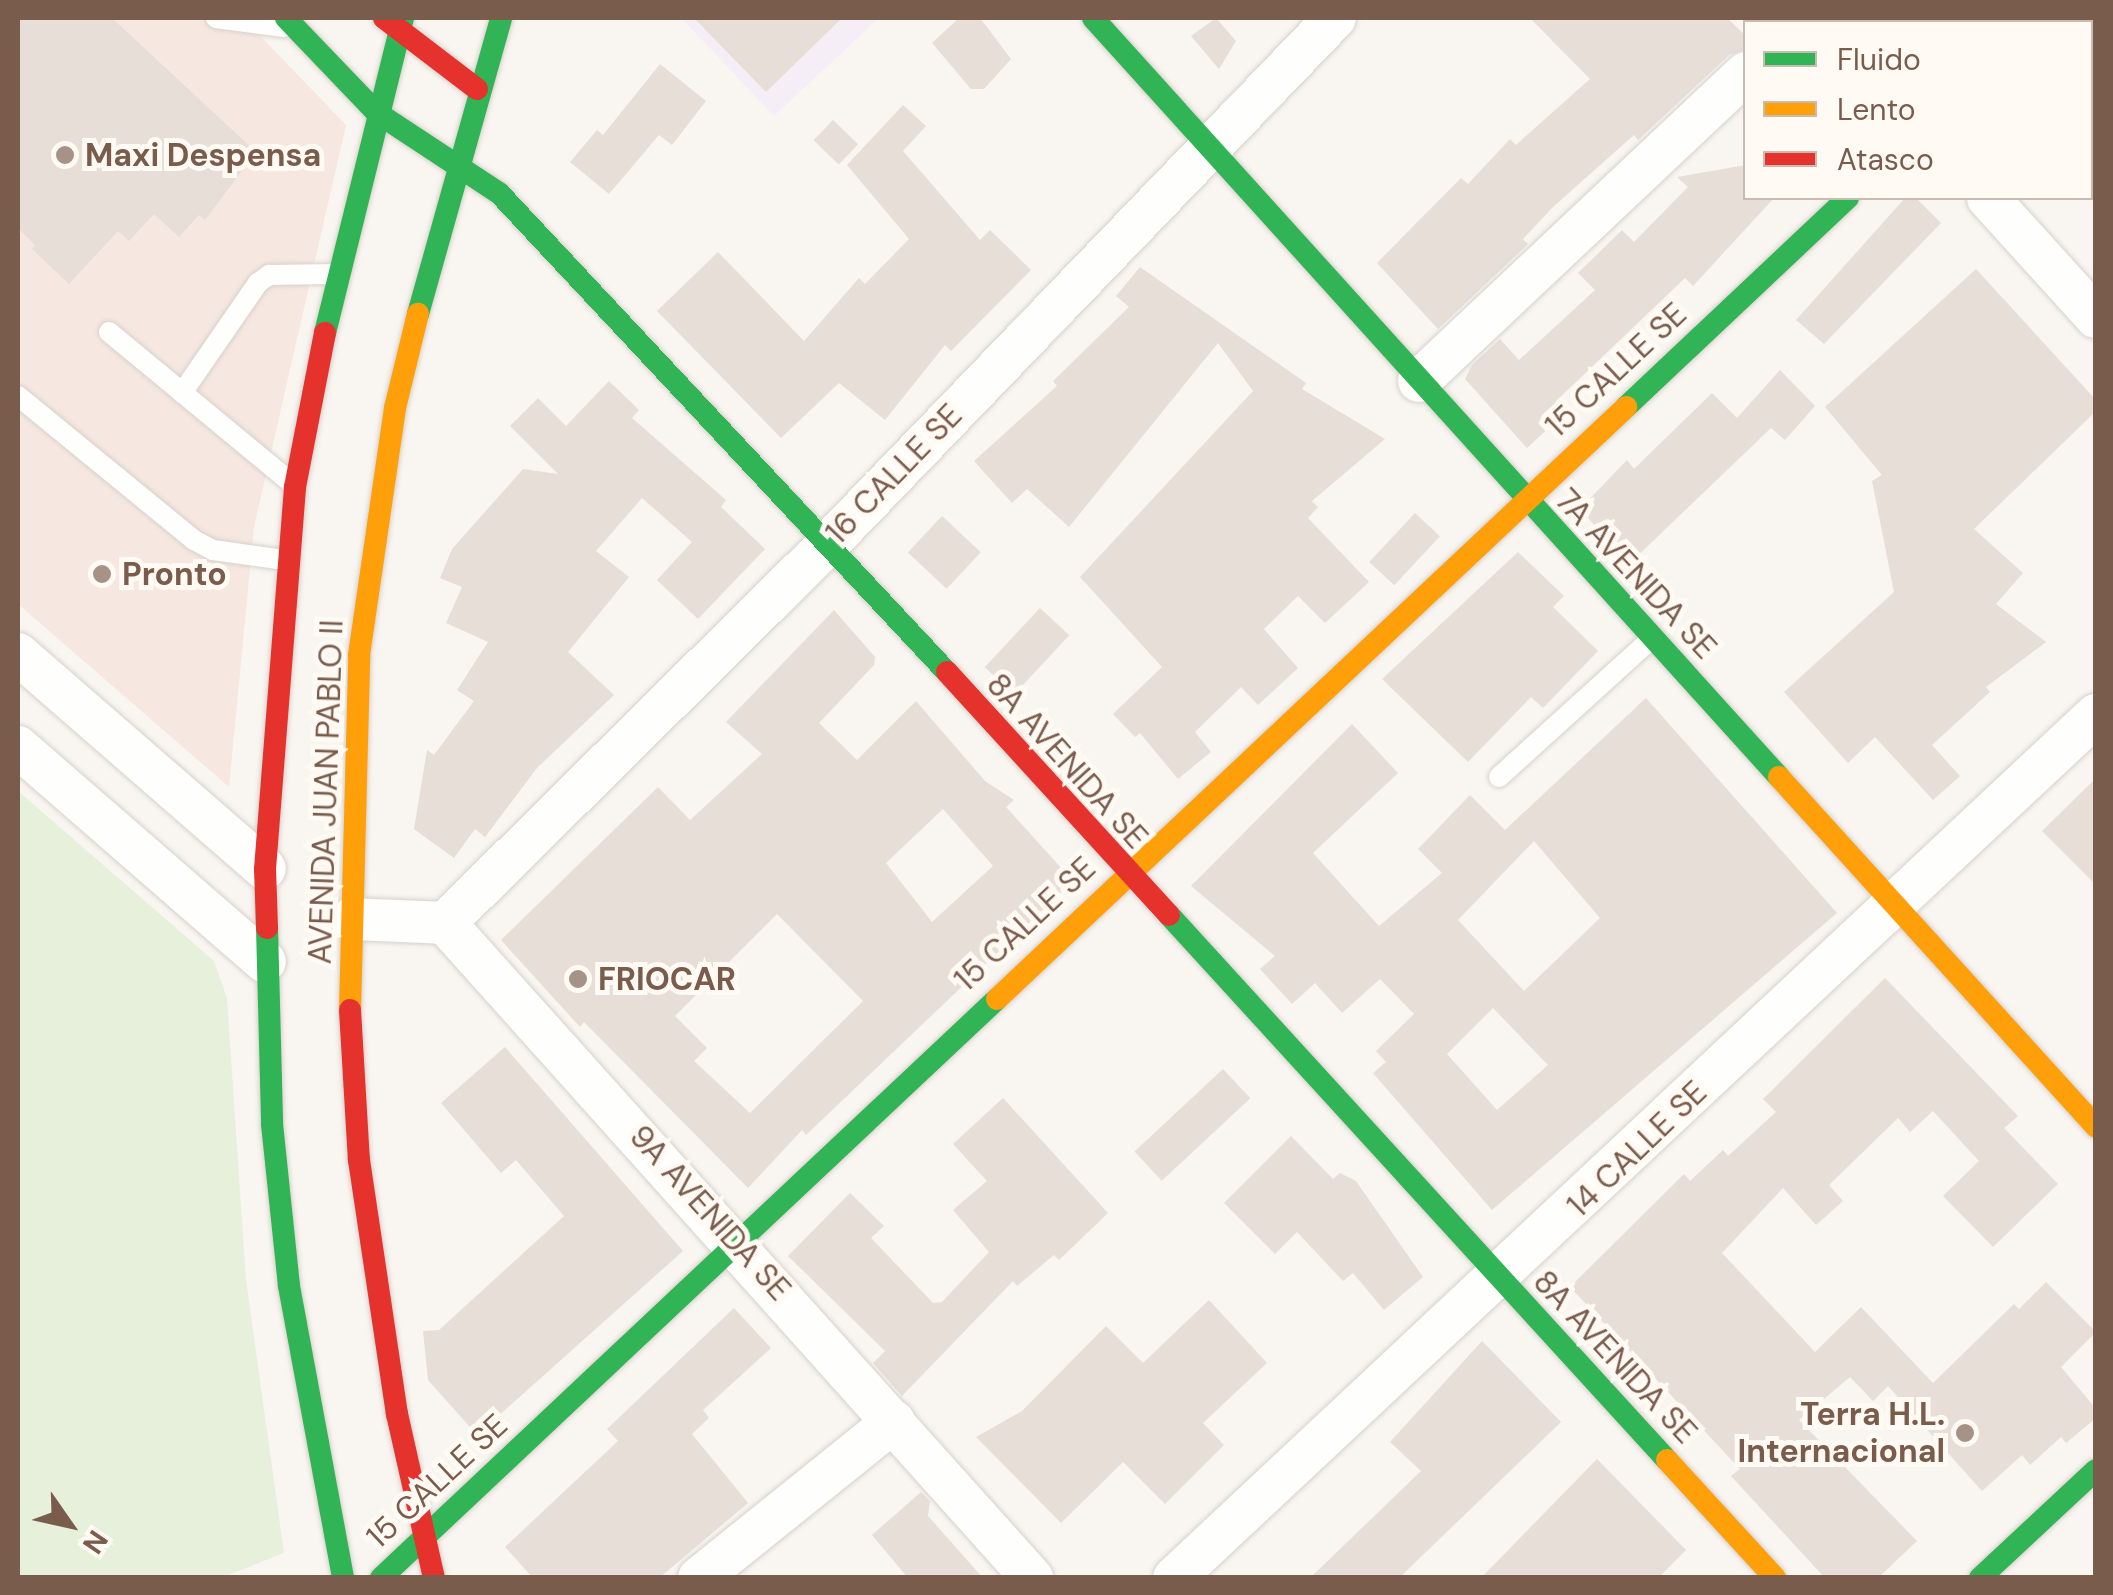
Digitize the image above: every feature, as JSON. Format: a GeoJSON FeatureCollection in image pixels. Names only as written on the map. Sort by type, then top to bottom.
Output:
{"type":"FeatureCollection","features":[{"type":"Feature","properties":{"kind":"main road","name":"AVENIDA JUAN PABLO II"},"geometry":{"type":"LineString","coordinates":[[434,1578],[374,1288],[359,1160],[350,1032],[359,655],[395,408],[455,166],[502,18]]}},
{"type":"Feature","properties":{"kind":"main road","name":"7A AVENIDA SE"},"geometry":{"type":"LineString","coordinates":[[1092,18],[1209,143],[1524,500],[2096,1127]]}},
{"type":"Feature","properties":{"kind":"main road","name":"8A AVENIDA SE"},"geometry":{"type":"LineString","coordinates":[[292,23],[376,112],[498,193],[828,543],[1125,874],[1774,1578]]}},
{"type":"Feature","properties":{"kind":"main road","name":"AVENIDA JUAN PABLO II"},"geometry":{"type":"LineString","coordinates":[[343,1578],[289,1286],[265,962],[265,869],[285,560],[295,486],[336,274],[395,23]]}},
{"type":"Feature","properties":{"kind":"main road"},"geometry":{"type":"LineString","coordinates":[[395,23],[477,89]]}},
{"type":"Feature","properties":{"kind":"main road","name":"15 CALLE SE"},"geometry":{"type":"LineString","coordinates":[[381,1578],[1846,200]]}},
{"type":"Feature","properties":{"kind":"main road"},"geometry":{"type":"LineString","coordinates":[[1980,1578],[2096,1470]]}},
{"type":"Feature","properties":{"kind":"street","name":"16 CALLE SE"},"geometry":{"type":"LineString","coordinates":[[445,923],[828,543],[1209,143],[1335,18]]}},
{"type":"Feature","properties":{"kind":"street"},"geometry":{"type":"LineString","coordinates":[[1419,381],[1743,77]]}},
{"type":"Feature","properties":{"kind":"street"},"geometry":{"type":"LineString","coordinates":[[1990,200],[2096,317]]}},
{"type":"Feature","properties":{"kind":"street"},"geometry":{"type":"LineString","coordinates":[[18,654],[265,869]]}},
{"type":"Feature","properties":{"kind":"street","name":"14 CALLE SE"},"geometry":{"type":"LineString","coordinates":[[1174,1578],[1500,1279],[2096,715]]}},
{"type":"Feature","properties":{"kind":"street"},"geometry":{"type":"LineString","coordinates":[[18,747],[265,962]]}},
{"type":"Feature","properties":{"kind":"street"},"geometry":{"type":"LineString","coordinates":[[351,919],[445,923]]}},
{"type":"Feature","properties":{"kind":"street","name":"9A AVENIDA SE"},"geometry":{"type":"LineString","coordinates":[[445,923],[736,1240],[1032,1578]]}},
{"type":"Feature","properties":{"kind":"street"},"geometry":{"type":"LineString","coordinates":[[699,1578],[894,1421]]}},
{"type":"Feature","properties":{"kind":"lane"},"geometry":{"type":"LineString","coordinates":[[216,18],[292,23]]}},
{"type":"Feature","properties":{"kind":"lane"},"geometry":{"type":"LineString","coordinates":[[182,393],[258,283],[268,275],[336,274]]}},
{"type":"Feature","properties":{"kind":"lane"},"geometry":{"type":"LineString","coordinates":[[109,332],[295,486]]}},
{"type":"Feature","properties":{"kind":"lane"},"geometry":{"type":"LineString","coordinates":[[18,396],[194,540],[213,550],[285,560]]}},
{"type":"Feature","properties":{"kind":"lane"},"geometry":{"type":"LineString","coordinates":[[1499,778],[1651,639]]}},
{"type":"Feature","properties":{"kind":"shaded area"},"geometry":{"type":"Polygon","coordinates":[[[18,18],[243,18],[346,125],[254,527],[229,787],[18,604],[18,18]]]}},
{"type":"Feature","properties":{"kind":"shaded area"},"geometry":{"type":"Polygon","coordinates":[[[681,18],[879,18],[774,116],[681,18]]]}},
{"type":"Feature","properties":{"kind":"green space"},"geometry":{"type":"Polygon","coordinates":[[[18,791],[214,961],[227,999],[246,1280],[284,1553],[223,1577],[18,1577],[18,791]]]}},
{"type":"Feature","properties":{"kind":"building"},"geometry":{"type":"Polygon","coordinates":[[[18,18],[112,18],[256,152],[205,220],[199,215],[179,237],[154,214],[129,241],[118,231],[69,284],[32,249],[35,245],[18,228],[18,18]]]}},
{"type":"Feature","properties":{"kind":"building"},"geometry":{"type":"Polygon","coordinates":[[[694,18],[842,18],[766,92],[694,18]]]}},
{"type":"Feature","properties":{"kind":"building"},"geometry":{"type":"Polygon","coordinates":[[[959,18],[980,18],[1011,59],[984,89],[971,89],[932,43],[959,18]]]}},
{"type":"Feature","properties":{"kind":"building"},"geometry":{"type":"Polygon","coordinates":[[[1216,18],[1236,41],[1219,69],[1191,36],[1216,18]]]}},
{"type":"Feature","properties":{"kind":"building"},"geometry":{"type":"Polygon","coordinates":[[[1530,18],[1727,18],[1743,33],[1743,50],[1729,55],[1638,140],[1634,135],[1553,207],[1523,239],[1528,244],[1438,329],[1377,263],[1461,178],[1468,184],[1510,139],[1516,145],[1590,79],[1530,18]]]}},
{"type":"Feature","properties":{"kind":"building"},"geometry":{"type":"Polygon","coordinates":[[[660,64],[706,101],[672,145],[659,135],[609,194],[570,162],[597,130],[603,135],[660,64]]]}},
{"type":"Feature","properties":{"kind":"building"},"geometry":{"type":"Polygon","coordinates":[[[903,105],[926,126],[903,151],[980,240],[990,230],[1031,270],[951,351],[945,345],[885,420],[839,383],[781,438],[657,311],[718,252],[804,341],[859,278],[865,284],[909,239],[847,165],[903,105]]]}},
{"type":"Feature","properties":{"kind":"building"},"geometry":{"type":"Polygon","coordinates":[[[833,120],[858,144],[839,164],[814,140],[833,120]]]}},
{"type":"Feature","properties":{"kind":"building"},"geometry":{"type":"Polygon","coordinates":[[[1743,166],[1743,200],[1772,200],[1693,286],[1685,278],[1556,401],[1566,412],[1527,448],[1465,379],[1472,365],[1500,339],[1519,360],[1595,290],[1578,273],[1622,230],[1634,242],[1688,187],[1677,177],[1743,166]]]}},
{"type":"Feature","properties":{"kind":"building"},"geometry":{"type":"Polygon","coordinates":[[[1903,200],[1918,200],[1941,223],[1824,344],[1796,320],[1903,200]]]}},
{"type":"Feature","properties":{"kind":"building"},"geometry":{"type":"Polygon","coordinates":[[[1140,267],[1306,383],[1302,389],[1385,439],[1312,501],[1318,507],[1308,518],[1369,582],[1325,623],[1298,596],[1264,629],[1298,668],[1258,705],[1241,687],[1195,732],[1211,752],[1178,779],[1140,733],[1135,737],[1113,714],[1162,667],[1080,577],[1253,391],[1218,343],[1069,527],[1027,489],[1012,503],[974,461],[1057,386],[1053,381],[1129,307],[1116,296],[1140,267]]]}},
{"type":"Feature","properties":{"kind":"building"},"geometry":{"type":"Polygon","coordinates":[[[1976,269],[2096,400],[2096,411],[1974,529],[2023,573],[1996,604],[2046,642],[1986,687],[1990,692],[1932,745],[1960,776],[1933,800],[1875,737],[1848,763],[1784,692],[1894,592],[1872,481],[1882,475],[1825,407],[1976,269]]]}},
{"type":"Feature","properties":{"kind":"building"},"geometry":{"type":"Polygon","coordinates":[[[1780,370],[1815,406],[1785,440],[1771,428],[1629,564],[1580,509],[1627,460],[1634,469],[1712,393],[1737,418],[1780,370]]]}},
{"type":"Feature","properties":{"kind":"building"},"geometry":{"type":"Polygon","coordinates":[[[609,381],[639,410],[632,418],[726,500],[721,507],[765,549],[698,619],[657,580],[692,542],[642,498],[596,551],[629,577],[568,652],[614,695],[537,768],[485,837],[475,829],[454,858],[414,829],[427,750],[434,755],[474,701],[457,690],[488,642],[446,623],[462,587],[440,578],[452,549],[523,469],[558,474],[510,426],[538,398],[566,426],[609,381]]]}},
{"type":"Feature","properties":{"kind":"building"},"geometry":{"type":"Polygon","coordinates":[[[1415,513],[1440,536],[1394,585],[1369,562],[1415,513]]]}},
{"type":"Feature","properties":{"kind":"building"},"geometry":{"type":"Polygon","coordinates":[[[942,516],[981,552],[947,589],[908,553],[942,516]]]}},
{"type":"Feature","properties":{"kind":"building"},"geometry":{"type":"Polygon","coordinates":[[[1518,552],[1564,596],[1553,607],[1598,651],[1543,708],[1531,697],[1468,762],[1382,679],[1518,552]]]}},
{"type":"Feature","properties":{"kind":"building"},"geometry":{"type":"Polygon","coordinates":[[[1040,608],[1069,635],[1014,695],[985,667],[1040,608]]]}},
{"type":"Feature","properties":{"kind":"building"},"geometry":{"type":"Polygon","coordinates":[[[834,610],[875,657],[874,665],[819,723],[857,760],[916,701],[985,781],[1014,800],[1006,807],[1073,881],[806,1135],[802,1130],[748,1188],[584,1022],[580,1027],[501,940],[658,787],[690,820],[762,754],[726,722],[834,610]],[[943,809],[886,863],[932,922],[993,866],[943,809]],[[777,914],[675,1016],[707,1048],[694,1061],[750,1113],[863,1001],[777,914]]]}},
{"type":"Feature","properties":{"kind":"building"},"geometry":{"type":"Polygon","coordinates":[[[1646,698],[1837,913],[1492,1210],[1373,1073],[1386,1062],[1376,1051],[1414,1014],[1380,979],[1342,1013],[1315,983],[1292,1004],[1260,969],[1275,956],[1191,886],[1352,724],[1398,773],[1313,853],[1379,926],[1442,873],[1418,849],[1470,795],[1505,830],[1646,698]],[[1534,841],[1458,920],[1524,991],[1600,918],[1534,841]],[[1493,1008],[1447,1054],[1497,1110],[1548,1065],[1493,1008]]]}},
{"type":"Feature","properties":{"kind":"building"},"geometry":{"type":"Polygon","coordinates":[[[2096,778],[2096,885],[2042,831],[2096,778]]]}},
{"type":"Feature","properties":{"kind":"building"},"geometry":{"type":"Polygon","coordinates":[[[1885,978],[2018,1116],[2004,1128],[2058,1184],[1993,1247],[1943,1196],[1979,1161],[1933,1111],[1910,1132],[1898,1118],[1829,1185],[1843,1201],[1816,1225],[1783,1188],[1722,1253],[1815,1352],[1861,1307],[1933,1383],[2014,1304],[2019,1309],[2046,1282],[2096,1332],[2061,1367],[2096,1409],[2096,1418],[2066,1443],[2061,1437],[2030,1465],[2022,1455],[1982,1491],[1888,1386],[1873,1401],[1850,1377],[1799,1420],[1917,1541],[1878,1578],[1825,1578],[1731,1476],[1740,1469],[1570,1287],[1684,1174],[1690,1181],[1723,1150],[1728,1156],[1776,1112],[1763,1099],[1885,978]]]}},
{"type":"Feature","properties":{"kind":"building"},"geometry":{"type":"Polygon","coordinates":[[[505,1047],[683,1251],[477,1435],[428,1380],[423,1331],[439,1330],[564,1216],[516,1160],[501,1173],[441,1103],[505,1047]]]}},
{"type":"Feature","properties":{"kind":"building"},"geometry":{"type":"Polygon","coordinates":[[[1223,1069],[1250,1098],[1162,1181],[1135,1152],[1223,1069]]]}},
{"type":"Feature","properties":{"kind":"building"},"geometry":{"type":"Polygon","coordinates":[[[1003,1098],[1108,1213],[1059,1260],[1054,1255],[1017,1286],[1013,1281],[902,1396],[873,1363],[885,1351],[788,1256],[850,1193],[884,1226],[871,1238],[933,1303],[942,1302],[989,1252],[953,1210],[987,1181],[953,1144],[1003,1098]]]}},
{"type":"Feature","properties":{"kind":"building"},"geometry":{"type":"Polygon","coordinates":[[[1291,1136],[1333,1179],[1340,1173],[1356,1181],[1423,1277],[1384,1310],[1353,1273],[1343,1281],[1297,1232],[1275,1254],[1224,1203],[1291,1136]]]}},
{"type":"Feature","properties":{"kind":"building"},"geometry":{"type":"Polygon","coordinates":[[[1209,1300],[1267,1363],[1203,1423],[1224,1445],[1165,1504],[1123,1462],[1061,1523],[976,1437],[1022,1411],[1106,1326],[1143,1363],[1209,1300]]]}},
{"type":"Feature","properties":{"kind":"building"},"geometry":{"type":"Polygon","coordinates":[[[734,1308],[771,1348],[703,1410],[709,1418],[692,1434],[748,1503],[659,1578],[533,1578],[505,1547],[618,1441],[607,1429],[734,1308]]]}},
{"type":"Feature","properties":{"kind":"building"},"geometry":{"type":"Polygon","coordinates":[[[1482,1341],[1561,1422],[1399,1578],[1310,1578],[1421,1471],[1390,1442],[1482,1341]]]}},
{"type":"Feature","properties":{"kind":"building"},"geometry":{"type":"Polygon","coordinates":[[[1597,1459],[1686,1550],[1658,1578],[1481,1578],[1597,1459]]]}},
{"type":"Feature","properties":{"kind":"building"},"geometry":{"type":"Polygon","coordinates":[[[921,1492],[930,1501],[928,1516],[983,1578],[908,1578],[872,1535],[921,1492]]]}},
{"type":"Feature","properties":{"kind":"traffic: fast"},"geometry":{"type":"LineString","coordinates":[[286,18],[376,112],[499,193],[947,672]]}},
{"type":"Feature","properties":{"kind":"traffic: fast"},"geometry":{"type":"LineString","coordinates":[[325,333],[403,18]]}},
{"type":"Feature","properties":{"kind":"traffic: fast"},"geometry":{"type":"LineString","coordinates":[[418,314],[501,18]]}},
{"type":"Feature","properties":{"kind":"traffic: fast"},"geometry":{"type":"LineString","coordinates":[[1093,18],[1779,777]]}},
{"type":"Feature","properties":{"kind":"traffic: fast"},"geometry":{"type":"LineString","coordinates":[[1626,407],[1846,200]]}},
{"type":"Feature","properties":{"kind":"traffic: fast"},"geometry":{"type":"LineString","coordinates":[[1169,915],[1667,1460]]}},
{"type":"Feature","properties":{"kind":"traffic: fast"},"geometry":{"type":"LineString","coordinates":[[267,928],[272,1124],[289,1286],[343,1578]]}},
{"type":"Feature","properties":{"kind":"traffic: fast"},"geometry":{"type":"LineString","coordinates":[[381,1578],[997,999]]}},
{"type":"Feature","properties":{"kind":"traffic: fast"},"geometry":{"type":"LineString","coordinates":[[1980,1578],[2096,1470]]}},
{"type":"Feature","properties":{"kind":"traffic: slow"},"geometry":{"type":"LineString","coordinates":[[350,1010],[359,655],[395,408],[418,314]]}},
{"type":"Feature","properties":{"kind":"traffic: slow"},"geometry":{"type":"LineString","coordinates":[[997,999],[1626,407]]}},
{"type":"Feature","properties":{"kind":"traffic: slow"},"geometry":{"type":"LineString","coordinates":[[1779,777],[2096,1127]]}},
{"type":"Feature","properties":{"kind":"traffic: slow"},"geometry":{"type":"LineString","coordinates":[[1667,1460],[1775,1578]]}},
{"type":"Feature","properties":{"kind":"traffic: jam"},"geometry":{"type":"LineString","coordinates":[[384,18],[477,89]]}},
{"type":"Feature","properties":{"kind":"traffic: jam"},"geometry":{"type":"LineString","coordinates":[[267,928],[265,869],[295,487],[325,333]]}},
{"type":"Feature","properties":{"kind":"traffic: jam"},"geometry":{"type":"LineString","coordinates":[[947,672],[1169,915]]}},
{"type":"Feature","properties":{"kind":"traffic: jam"},"geometry":{"type":"LineString","coordinates":[[350,1010],[359,1160],[397,1414],[434,1578]]}},
{"type":"Feature","properties":{"kind":"place","name":"Maxi Despensa"},"geometry":{"type":"Point","coordinates":[65,155]}},
{"type":"Feature","properties":{"kind":"place","name":"Pronto"},"geometry":{"type":"Point","coordinates":[102,574]}},
{"type":"Feature","properties":{"kind":"place","name":"FRIOCAR"},"geometry":{"type":"Point","coordinates":[578,979]}},
{"type":"Feature","properties":{"kind":"place","name":"Terra H.L. Internacional"},"geometry":{"type":"Point","coordinates":[1965,1433]}}]}
